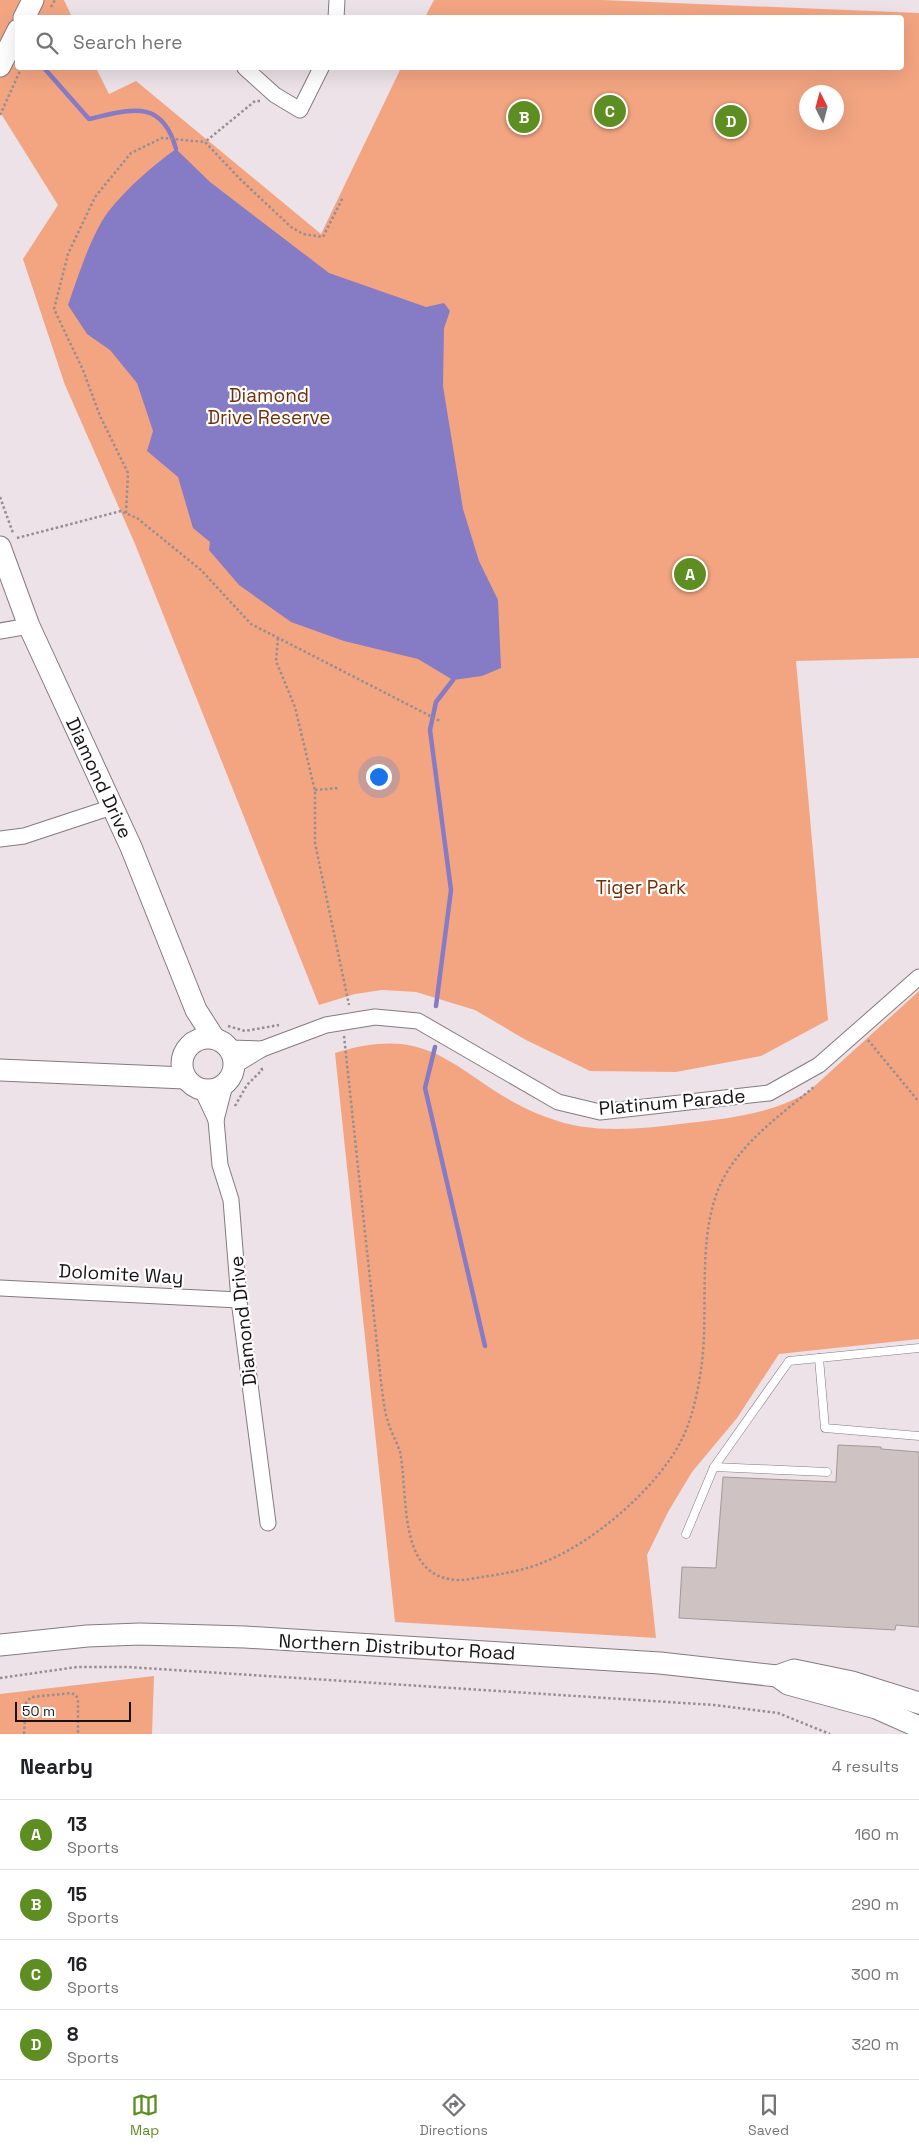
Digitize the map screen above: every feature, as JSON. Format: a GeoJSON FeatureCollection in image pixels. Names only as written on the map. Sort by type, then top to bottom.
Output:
{"type":"FeatureCollection","features":[{"type":"Feature","properties":{"kind":"main road"},"geometry":{"type":"LineString","coordinates":[[26,15],[33,0]]}},
{"type":"Feature","properties":{"kind":"main road"},"geometry":{"type":"LineString","coordinates":[[0,66],[15,36]]}},
{"type":"Feature","properties":{"kind":"main road","name":"Diamond Drive"},"geometry":{"type":"LineString","coordinates":[[8,543],[29,626],[130,847],[196,1010],[225,1044]]}},
{"type":"Feature","properties":{"kind":"main road"},"geometry":{"type":"LineString","coordinates":[[0,1070],[138,1077],[184,1062],[197,1040],[225,1044],[233,1073],[225,1085],[210,1091],[195,1088],[184,1062],[196,1010]]}},
{"type":"Feature","properties":{"kind":"main road","name":"Northern Distributor Road"},"geometry":{"type":"LineString","coordinates":[[6,1646],[87,1636],[140,1634],[245,1637],[660,1663],[777,1676],[794,1670],[852,1682],[919,1703]]}},
{"type":"Feature","properties":{"kind":"main road","name":"Northern Distributor Road"},"geometry":{"type":"LineString","coordinates":[[777,1676],[788,1684],[876,1708],[919,1727]]}},
{"type":"Feature","properties":{"kind":"street"},"geometry":{"type":"LineString","coordinates":[[336,15],[337,0]]}},
{"type":"Feature","properties":{"kind":"street"},"geometry":{"type":"LineString","coordinates":[[247,70],[275,95],[300,110],[320,70]]}},
{"type":"Feature","properties":{"kind":"street"},"geometry":{"type":"LineString","coordinates":[[0,631],[29,626]]}},
{"type":"Feature","properties":{"kind":"street"},"geometry":{"type":"LineString","coordinates":[[0,839],[24,836],[112,808]]}},
{"type":"Feature","properties":{"kind":"street","name":"Platinum Parade"},"geometry":{"type":"LineString","coordinates":[[225,1044],[262,1049],[326,1025],[374,1017],[418,1021],[558,1102],[600,1112],[769,1093],[819,1065],[919,976]]}},
{"type":"Feature","properties":{"kind":"street","name":"Diamond Drive"},"geometry":{"type":"LineString","coordinates":[[225,1085],[216,1120],[220,1165],[231,1200],[239,1300],[268,1524]]}},
{"type":"Feature","properties":{"kind":"street","name":"Diamond Drive"},"geometry":{"type":"LineString","coordinates":[[202,1090],[216,1120]]}},
{"type":"Feature","properties":{"kind":"street","name":"Dolomite Way"},"geometry":{"type":"LineString","coordinates":[[0,1288],[239,1300]]}},
{"type":"Feature","properties":{"kind":"lane"},"geometry":{"type":"LineString","coordinates":[[686,1534],[714,1467],[789,1361],[919,1348]]}},
{"type":"Feature","properties":{"kind":"lane"},"geometry":{"type":"LineString","coordinates":[[819,1358],[825,1428],[919,1436]]}},
{"type":"Feature","properties":{"kind":"lane"},"geometry":{"type":"LineString","coordinates":[[714,1467],[827,1472]]}},
{"type":"Feature","properties":{"kind":"path"},"geometry":{"type":"LineString","coordinates":[[0,115],[20,70]]}},
{"type":"Feature","properties":{"kind":"path"},"geometry":{"type":"LineString","coordinates":[[205,142],[255,101],[266,100],[275,95]]}},
{"type":"Feature","properties":{"kind":"path"},"geometry":{"type":"LineString","coordinates":[[126,513],[128,472],[100,416],[83,370],[54,309],[68,254],[95,197],[130,153],[162,138],[192,139],[205,142],[265,203],[291,227],[303,234],[323,237],[343,197]]}},
{"type":"Feature","properties":{"kind":"path"},"geometry":{"type":"LineString","coordinates":[[8,543],[121,511],[126,513],[137,518],[201,570],[251,624],[440,721]]}},
{"type":"Feature","properties":{"kind":"path"},"geometry":{"type":"LineString","coordinates":[[278,638],[276,661],[295,707],[314,790],[315,843],[349,1007],[356,1006]]}},
{"type":"Feature","properties":{"kind":"path"},"geometry":{"type":"LineString","coordinates":[[314,790],[339,788]]}},
{"type":"Feature","properties":{"kind":"path"},"geometry":{"type":"LineString","coordinates":[[225,1044],[245,1031],[281,1024]]}},
{"type":"Feature","properties":{"kind":"path"},"geometry":{"type":"LineString","coordinates":[[344,1032],[381,1382],[388,1421],[399,1450],[407,1528],[418,1560],[434,1575],[459,1580],[488,1576],[544,1562],[552,1558],[585,1540],[628,1505],[656,1477],[681,1440],[698,1390],[704,1336],[703,1288],[708,1228],[721,1184],[746,1145],[818,1084]]}},
{"type":"Feature","properties":{"kind":"path"},"geometry":{"type":"LineString","coordinates":[[861,1046],[868,1040],[919,1102]]}},
{"type":"Feature","properties":{"kind":"path"},"geometry":{"type":"LineString","coordinates":[[0,1678],[77,1666],[128,1667],[714,1705],[778,1713],[830,1734]]}},
{"type":"Feature","properties":{"kind":"path"},"geometry":{"type":"LineString","coordinates":[[24,1734],[26,1703],[31,1697],[71,1694],[76,1695],[78,1700],[78,1734]]}},
{"type":"Feature","properties":{"kind":"green space"},"geometry":{"type":"Polygon","coordinates":[[[0,0],[64,0],[71,15],[15,15],[15,70],[97,70],[109,94],[136,81],[321,234],[400,70],[904,70],[904,15],[426,15],[434,0],[602,0],[919,13],[919,658],[796,661],[828,1020],[761,1056],[676,1072],[590,1071],[526,1040],[475,1010],[416,992],[382,990],[355,994],[319,1005],[135,544],[65,385],[23,259],[58,205],[0,112],[0,0]]]}},
{"type":"Feature","properties":{"kind":"green space"},"geometry":{"type":"Polygon","coordinates":[[[919,991],[919,1339],[779,1354],[737,1418],[692,1472],[668,1512],[647,1555],[656,1638],[395,1622],[335,1053],[371,1045],[401,1044],[426,1050],[448,1060],[516,1103],[563,1123],[616,1129],[652,1127],[750,1114],[780,1105],[808,1092],[919,991]]]}},
{"type":"Feature","properties":{"kind":"green space"},"geometry":{"type":"Polygon","coordinates":[[[154,1676],[152,1734],[0,1734],[0,1694],[154,1676]]]}},
{"type":"Feature","properties":{"kind":"shaded area"},"geometry":{"type":"Polygon","coordinates":[[[176,149],[210,182],[329,273],[426,307],[444,303],[450,311],[444,328],[443,386],[463,509],[479,561],[498,600],[501,668],[482,676],[453,680],[418,659],[344,641],[291,622],[239,585],[209,550],[210,542],[193,528],[178,477],[147,451],[153,431],[137,383],[110,350],[87,334],[68,305],[96,232],[108,212],[140,178],[176,149]]]}},
{"type":"Feature","properties":{"kind":"building"},"geometry":{"type":"Polygon","coordinates":[[[838,1445],[881,1447],[881,1449],[919,1452],[919,1627],[896,1625],[895,1630],[679,1618],[682,1567],[716,1568],[723,1477],[836,1482],[838,1445]]]}},
{"type":"Feature","properties":{"kind":"waterway"},"geometry":{"type":"LineString","coordinates":[[46,70],[89,119],[130,111],[142,111],[153,114],[162,121],[170,132],[176,149]]}},
{"type":"Feature","properties":{"kind":"waterway"},"geometry":{"type":"LineString","coordinates":[[436,1006],[451,890],[430,730],[436,702],[453,680]]}},
{"type":"Feature","properties":{"kind":"waterway"},"geometry":{"type":"LineString","coordinates":[[435,1047],[425,1088],[485,1346]]}},
{"type":"Feature","properties":{"kind":"place","name":"16"},"geometry":{"type":"Point","coordinates":[610,111]}},
{"type":"Feature","properties":{"kind":"place","name":"15"},"geometry":{"type":"Point","coordinates":[524,117]}},
{"type":"Feature","properties":{"kind":"place","name":"8"},"geometry":{"type":"Point","coordinates":[731,121]}},
{"type":"Feature","properties":{"kind":"place","name":"13"},"geometry":{"type":"Point","coordinates":[690,574]}},
{"type":"Feature","properties":{"kind":"park label","name":"Diamond Drive Reserve"},"geometry":{"type":"Point","coordinates":[269,406]}},
{"type":"Feature","properties":{"kind":"park label","name":"Tiger Park"},"geometry":{"type":"Point","coordinates":[641,887]}}]}
